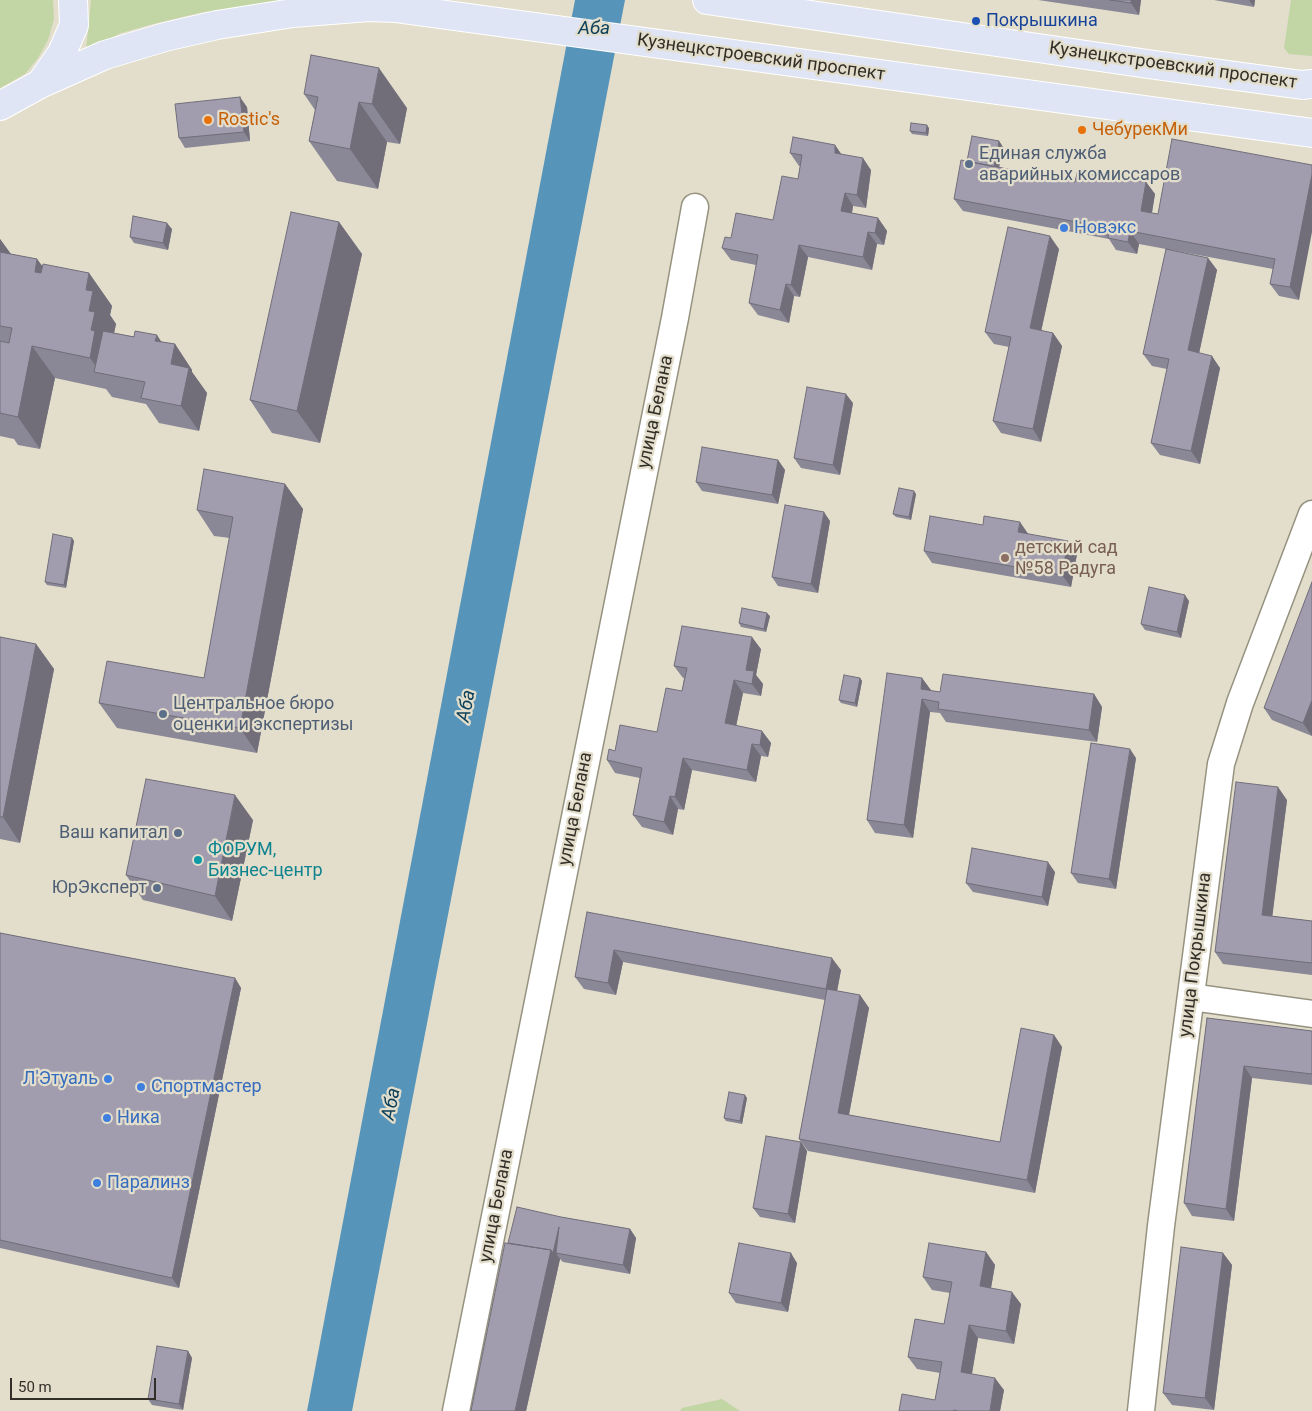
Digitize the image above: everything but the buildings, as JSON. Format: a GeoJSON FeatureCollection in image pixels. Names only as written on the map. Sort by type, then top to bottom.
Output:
{"type":"FeatureCollection","features":[{"type":"Feature","properties":{"kind":"main road"},"geometry":{"type":"LineString","coordinates":[[40,84],[62,53],[74,25],[73,0]]}},
{"type":"Feature","properties":{"kind":"main road","name":"Кузнецкстроевский проспект"},"geometry":{"type":"LineString","coordinates":[[707,0],[1155,65],[1302,85],[1312,84]]}},
{"type":"Feature","properties":{"kind":"main road","name":"Кузнецкстроевский проспект"},"geometry":{"type":"LineString","coordinates":[[0,106],[40,84],[106,55],[164,37],[217,25],[293,14],[369,7],[395,8],[505,22],[1312,133]]}},
{"type":"Feature","properties":{"kind":"street","name":"улица Белана"},"geometry":{"type":"LineString","coordinates":[[456,1411],[675,318],[695,207]]}},
{"type":"Feature","properties":{"kind":"street","name":"улица Покрышкина"},"geometry":{"type":"LineString","coordinates":[[1141,1411],[1162,1226],[1221,764],[1240,703],[1312,514]]}},
{"type":"Feature","properties":{"kind":"street"},"geometry":{"type":"LineString","coordinates":[[1191,997],[1312,1014]]}},
{"type":"Feature","properties":{"kind":"green space"},"geometry":{"type":"Polygon","coordinates":[[[0,0],[53,0],[54,19],[48,40],[38,58],[25,74],[0,88],[0,0]]]}},
{"type":"Feature","properties":{"kind":"green space"},"geometry":{"type":"Polygon","coordinates":[[[91,0],[293,0],[203,12],[153,24],[121,33],[86,51],[91,0]]]}},
{"type":"Feature","properties":{"kind":"green space"},"geometry":{"type":"Polygon","coordinates":[[[1291,0],[1312,0],[1312,56],[1289,54],[1284,48],[1291,0]]]}},
{"type":"Feature","properties":{"kind":"green space"},"geometry":{"type":"Polygon","coordinates":[[[722,1399],[740,1411],[680,1411],[682,1408],[722,1399]]]}},
{"type":"Feature","properties":{"kind":"water","name":"Аба"},"geometry":{"type":"Polygon","coordinates":[[[575,0],[625,0],[352,1411],[307,1411],[575,0]]]}},
{"type":"Feature","properties":{"kind":"place","name":"Покрышкина"},"geometry":{"type":"Point","coordinates":[976,21]}},
{"type":"Feature","properties":{"kind":"place","name":"Rostic's"},"geometry":{"type":"Point","coordinates":[208,120]}},
{"type":"Feature","properties":{"kind":"place","name":"ЧебурекМи"},"geometry":{"type":"Point","coordinates":[1082,130]}},
{"type":"Feature","properties":{"kind":"place","name":"Единая служба аварийных комиссаров"},"geometry":{"type":"Point","coordinates":[969,164]}},
{"type":"Feature","properties":{"kind":"place","name":"Новэкс"},"geometry":{"type":"Point","coordinates":[1064,228]}},
{"type":"Feature","properties":{"kind":"place","name":"детский сад №58 Радуга"},"geometry":{"type":"Point","coordinates":[1005,558]}},
{"type":"Feature","properties":{"kind":"place","name":"Центральное бюро оценки и экспертизы"},"geometry":{"type":"Point","coordinates":[163,714]}},
{"type":"Feature","properties":{"kind":"place","name":"Ваш капитал"},"geometry":{"type":"Point","coordinates":[178,833]}},
{"type":"Feature","properties":{"kind":"place","name":"ФОРУМ, Бизнес-центр"},"geometry":{"type":"Point","coordinates":[198,860]}},
{"type":"Feature","properties":{"kind":"place","name":"ЮрЭксперт"},"geometry":{"type":"Point","coordinates":[157,888]}},
{"type":"Feature","properties":{"kind":"place","name":"Л'Этуаль"},"geometry":{"type":"Point","coordinates":[108,1079]}},
{"type":"Feature","properties":{"kind":"place","name":"Спортмастер"},"geometry":{"type":"Point","coordinates":[141,1087]}},
{"type":"Feature","properties":{"kind":"place","name":"Ника"},"geometry":{"type":"Point","coordinates":[107,1118]}},
{"type":"Feature","properties":{"kind":"place","name":"Паралинз"},"geometry":{"type":"Point","coordinates":[97,1183]}}]}
